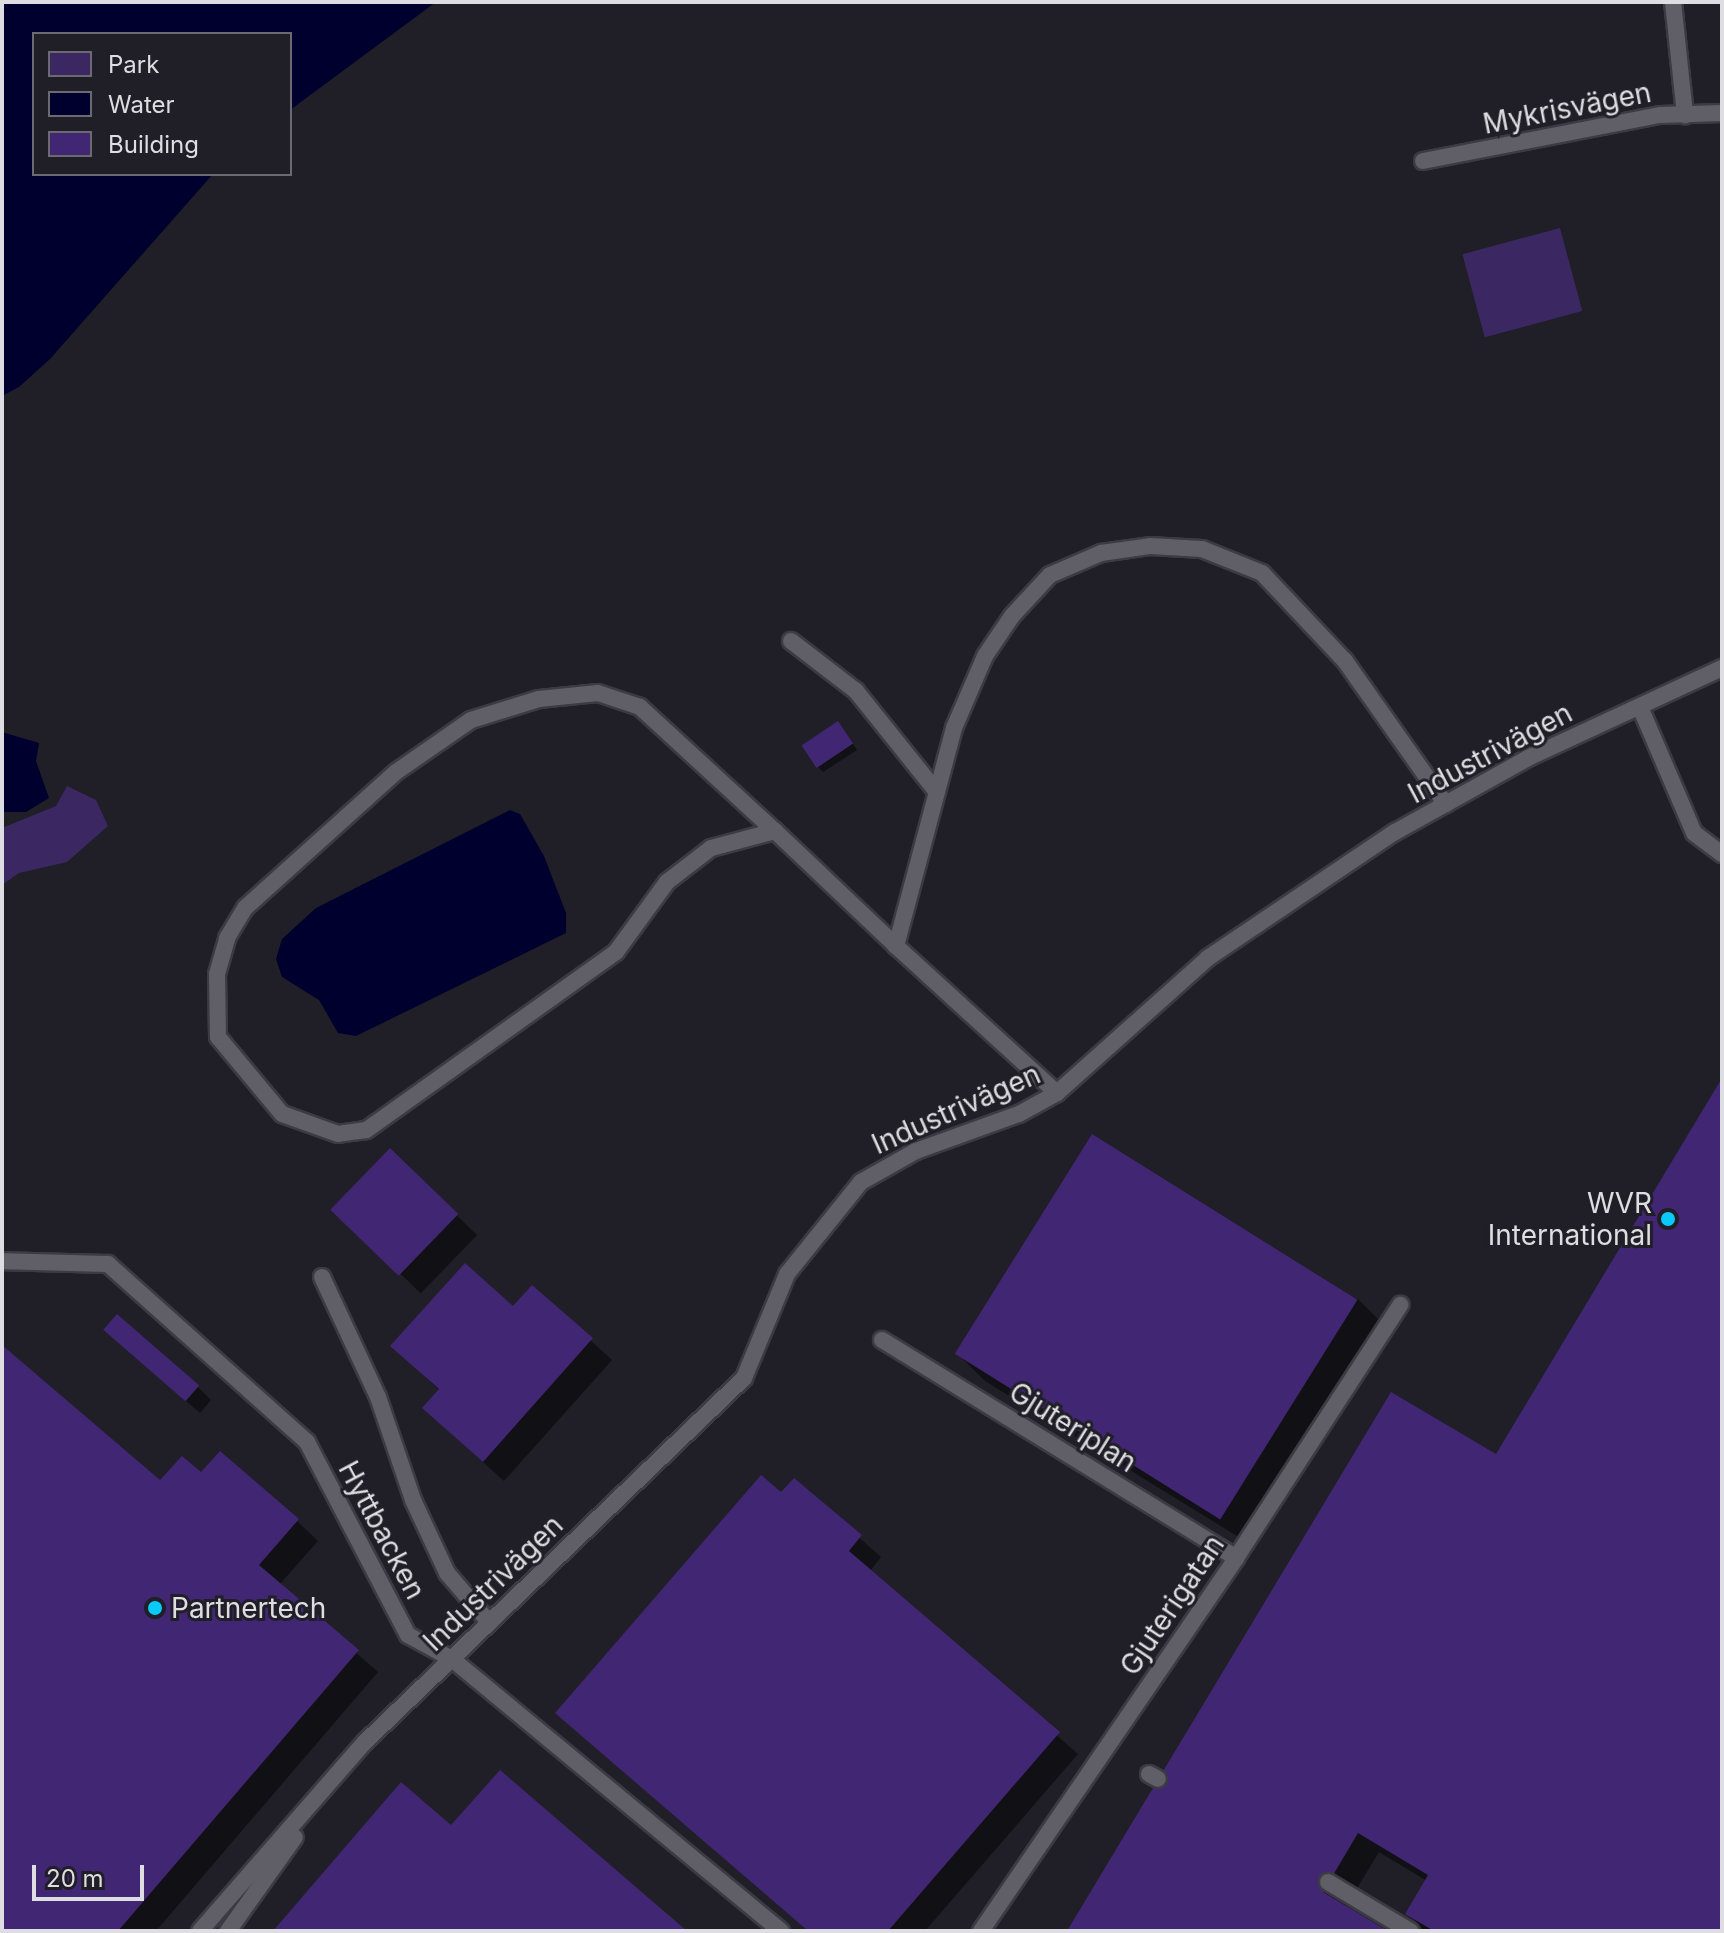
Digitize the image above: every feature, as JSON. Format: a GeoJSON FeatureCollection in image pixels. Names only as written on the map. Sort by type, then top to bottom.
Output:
{"type":"FeatureCollection","features":[{"type":"Feature","properties":{"kind":"lane"},"geometry":{"type":"LineString","coordinates":[[1673,2],[1685,115]]}},
{"type":"Feature","properties":{"kind":"lane","name":"Mykrisvägen"},"geometry":{"type":"LineString","coordinates":[[1423,161],[1685,115],[1722,113]]}},
{"type":"Feature","properties":{"kind":"lane"},"geometry":{"type":"LineString","coordinates":[[896,946],[954,728],[985,656],[1012,616],[1050,575],[1101,553],[1150,546],[1202,549],[1262,573],[1345,661],[1446,804]]}},
{"type":"Feature","properties":{"kind":"lane"},"geometry":{"type":"LineString","coordinates":[[791,641],[856,691],[937,792]]}},
{"type":"Feature","properties":{"kind":"lane","name":"Industrivägen"},"geometry":{"type":"LineString","coordinates":[[200,1931],[349,1761],[744,1378],[787,1274],[861,1182],[916,1151],[1019,1114],[1057,1093],[1208,958],[1281,905],[1446,804],[1528,758],[1720,670]]}},
{"type":"Feature","properties":{"kind":"lane"},"geometry":{"type":"LineString","coordinates":[[775,831],[711,848],[667,882],[616,952],[366,1130],[338,1134],[282,1114],[218,1037],[217,974],[227,938],[245,908],[396,772],[471,720],[539,699],[598,693],[640,707],[775,831],[896,946],[1057,1093]]}},
{"type":"Feature","properties":{"kind":"lane"},"geometry":{"type":"LineString","coordinates":[[1640,707],[1694,833],[1722,854]]}},
{"type":"Feature","properties":{"kind":"lane","name":"Hyttbacken"},"geometry":{"type":"LineString","coordinates":[[2,1261],[108,1264],[307,1442],[408,1635],[452,1659],[781,1931]]}},
{"type":"Feature","properties":{"kind":"lane"},"geometry":{"type":"LineString","coordinates":[[322,1277],[378,1397],[413,1500],[447,1573],[489,1622]]}},
{"type":"Feature","properties":{"kind":"lane","name":"Gjuterigatan"},"geometry":{"type":"LineString","coordinates":[[981,1931],[1236,1558],[1400,1305]]}},
{"type":"Feature","properties":{"kind":"lane","name":"Gjuteriplan"},"geometry":{"type":"LineString","coordinates":[[882,1340],[1236,1558]]}},
{"type":"Feature","properties":{"kind":"lane"},"geometry":{"type":"LineString","coordinates":[[228,1931],[349,1761]]}},
{"type":"Feature","properties":{"kind":"lane"},"geometry":{"type":"LineString","coordinates":[[1328,1882],[1410,1931]]}},
{"type":"Feature","properties":{"kind":"green space"},"geometry":{"type":"Polygon","coordinates":[[[1560,228],[1582,311],[1485,337],[1462,254],[1560,228]]]}},
{"type":"Feature","properties":{"kind":"green space"},"geometry":{"type":"Polygon","coordinates":[[[67,786],[96,800],[108,826],[67,862],[19,873],[2,885],[2,828],[56,806],[67,786]]]}},
{"type":"Feature","properties":{"kind":"water"},"geometry":{"type":"Polygon","coordinates":[[[2,2],[436,2],[292,109],[292,32],[32,32],[32,176],[211,176],[50,359],[19,387],[2,396],[2,2]]]}},
{"type":"Feature","properties":{"kind":"water"},"geometry":{"type":"Polygon","coordinates":[[[2,732],[39,743],[36,761],[49,798],[26,812],[2,812],[2,732]]]}},
{"type":"Feature","properties":{"kind":"water"},"geometry":{"type":"Polygon","coordinates":[[[510,810],[520,814],[544,856],[566,913],[566,933],[356,1036],[338,1033],[319,1000],[282,977],[276,959],[282,939],[316,908],[510,810]]]}},
{"type":"Feature","properties":{"kind":"building"},"geometry":{"type":"Polygon","coordinates":[[[838,721],[853,743],[817,768],[802,746],[838,721]]]}},
{"type":"Feature","properties":{"kind":"building"},"geometry":{"type":"Polygon","coordinates":[[[1722,1078],[1722,1931],[1434,1931],[1405,1914],[1428,1875],[1358,1833],[1323,1892],[1388,1931],[1067,1931],[1391,1392],[1496,1454],[1722,1078]]]}},
{"type":"Feature","properties":{"kind":"building"},"geometry":{"type":"Polygon","coordinates":[[[1092,1134],[1357,1300],[1220,1520],[955,1354],[1092,1134]]]}},
{"type":"Feature","properties":{"kind":"building"},"geometry":{"type":"Polygon","coordinates":[[[390,1148],[458,1214],[399,1276],[330,1210],[390,1148]]]}},
{"type":"Feature","properties":{"kind":"building"},"geometry":{"type":"Polygon","coordinates":[[[465,1263],[513,1306],[532,1285],[593,1338],[483,1462],[422,1408],[439,1389],[390,1346],[465,1263]]]}},
{"type":"Feature","properties":{"kind":"building"},"geometry":{"type":"Polygon","coordinates":[[[117,1314],[199,1386],[185,1401],[103,1330],[117,1314]]]}},
{"type":"Feature","properties":{"kind":"building","name":"Partnertech"},"geometry":{"type":"Polygon","coordinates":[[[2,1345],[160,1480],[182,1456],[201,1472],[220,1451],[299,1519],[259,1565],[359,1650],[118,1931],[2,1931],[2,1345]]]}},
{"type":"Feature","properties":{"kind":"building"},"geometry":{"type":"Polygon","coordinates":[[[761,1475],[781,1492],[794,1478],[862,1535],[849,1551],[1060,1732],[888,1931],[808,1931],[555,1713],[761,1475]]]}},
{"type":"Feature","properties":{"kind":"building"},"geometry":{"type":"Polygon","coordinates":[[[500,1770],[687,1931],[273,1931],[401,1782],[451,1825],[500,1770]]]}},
{"type":"Feature","properties":{"kind":"place","name":"WVR International"},"geometry":{"type":"Point","coordinates":[1668,1219]}},
{"type":"Feature","properties":{"kind":"place","name":"Partnertech"},"geometry":{"type":"Point","coordinates":[155,1608]}}]}
